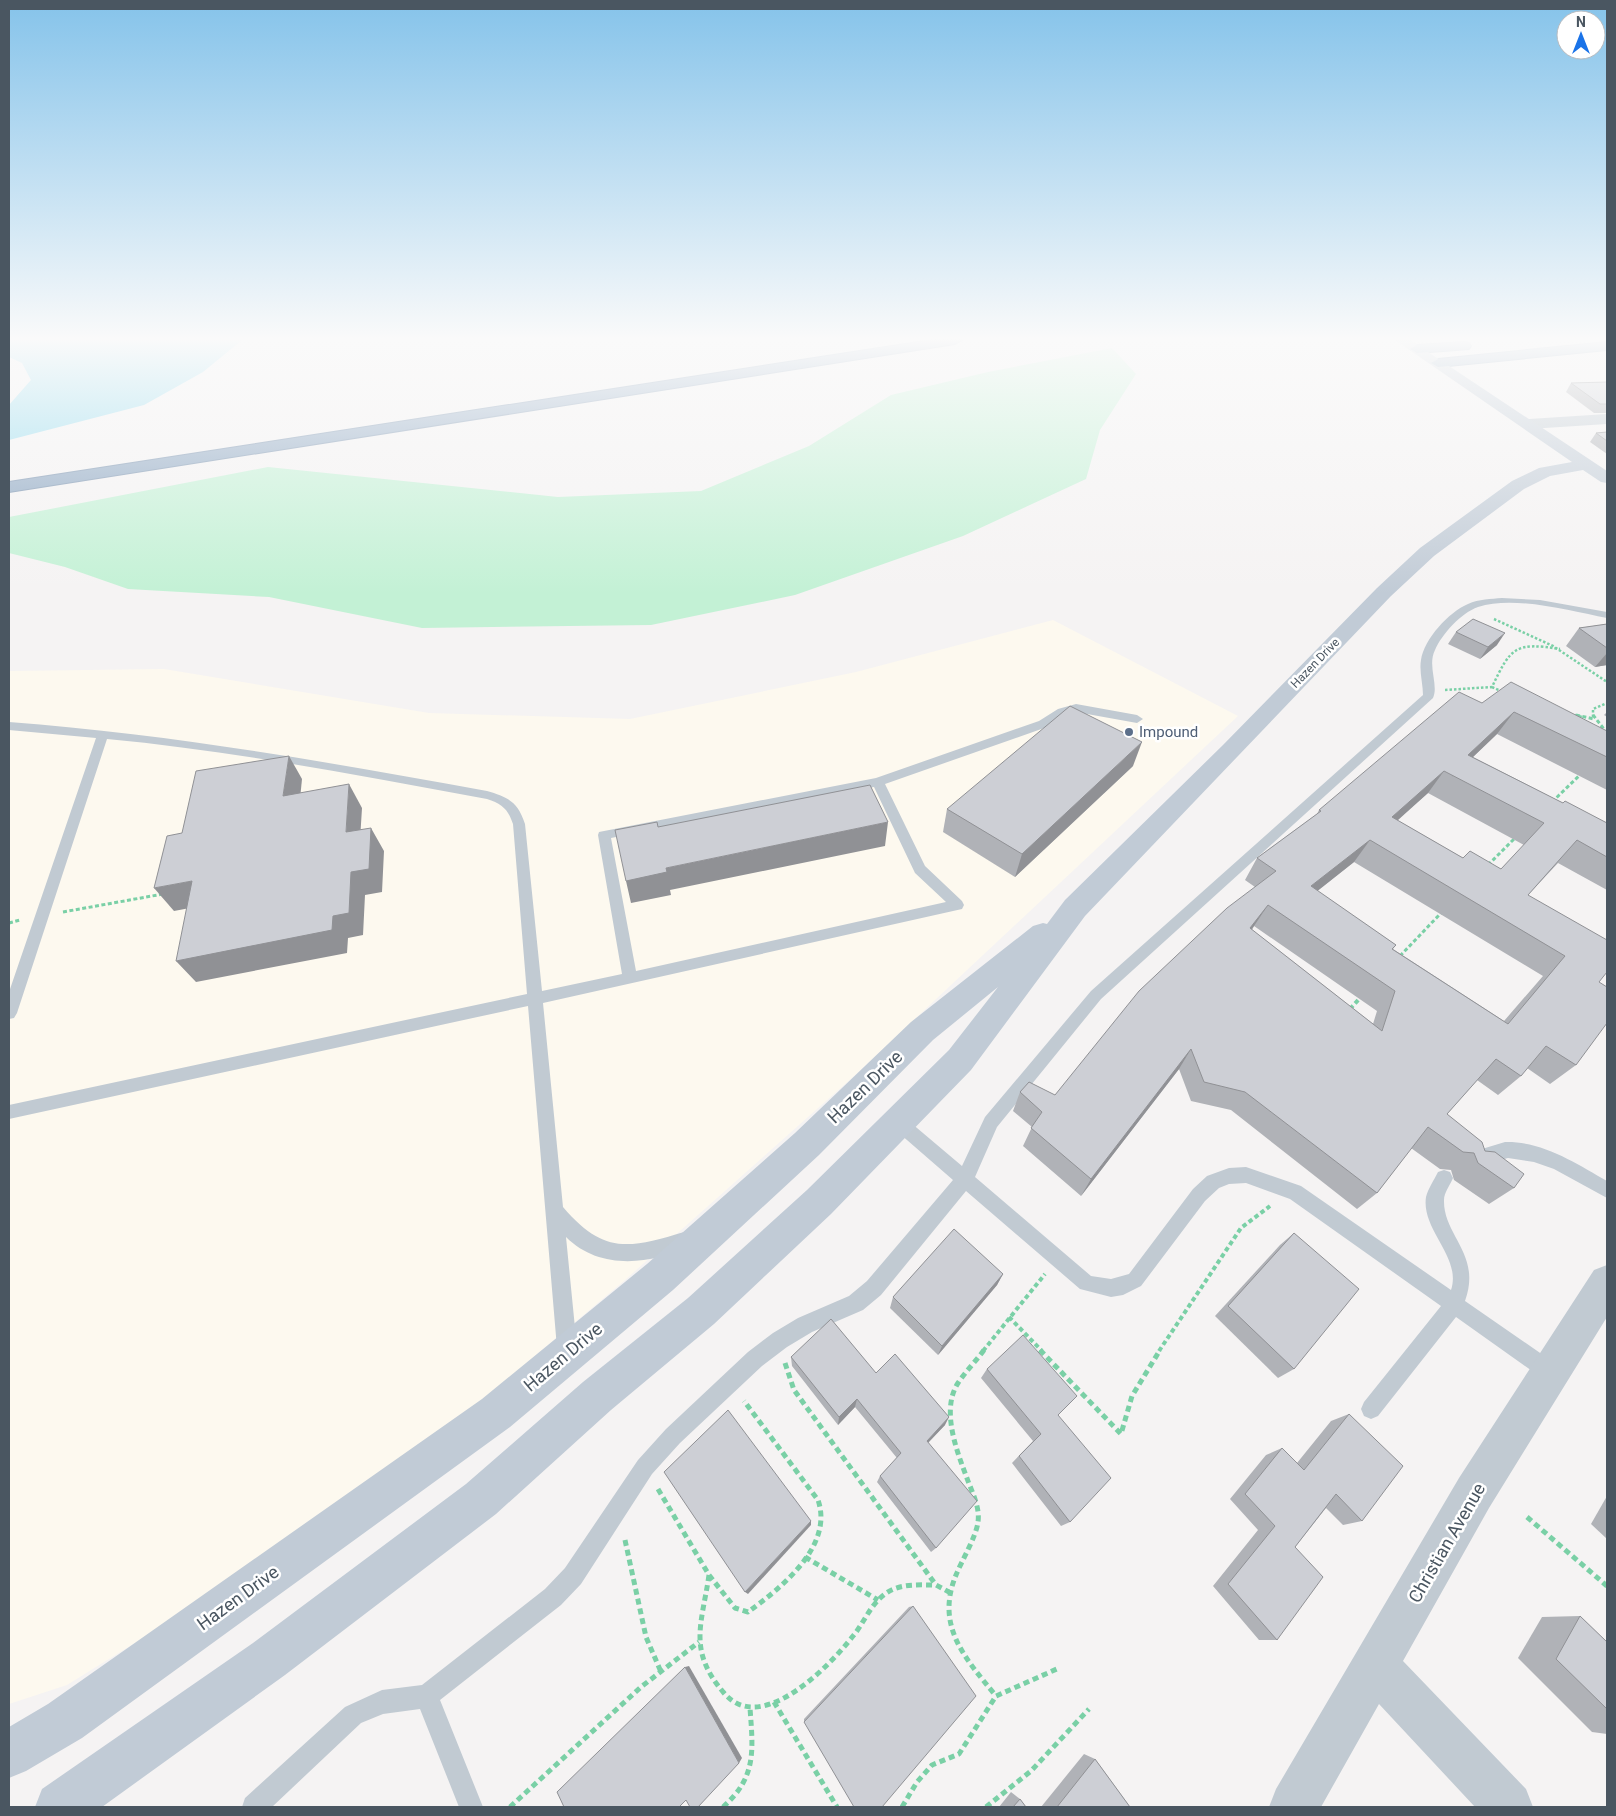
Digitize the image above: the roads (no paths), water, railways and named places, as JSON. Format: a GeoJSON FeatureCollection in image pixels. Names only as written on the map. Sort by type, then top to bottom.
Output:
{"type":"FeatureCollection","features":[{"type":"Feature","properties":{"kind":"highway"},"geometry":{"type":"LineString","coordinates":[[9,476],[344,425]]}},
{"type":"Feature","properties":{"kind":"highway"},"geometry":{"type":"LineString","coordinates":[[9,488],[413,425]]}},
{"type":"Feature","properties":{"kind":"street"},"geometry":{"type":"LineString","coordinates":[[1530,425],[1607,478]]}},
{"type":"Feature","properties":{"kind":"street","name":"Hazen Drive"},"geometry":{"type":"LineString","coordinates":[[13,1750],[65,1721],[496,1414],[568,1354],[807,1144],[922,1030],[1075,908],[1231,751],[1384,592],[1427,552],[1518,485],[1545,472],[1586,464]]}},
{"type":"Feature","properties":{"kind":"street","name":"Hazen Drive"},"geometry":{"type":"LineString","coordinates":[[60,1807],[269,1659],[481,1499],[597,1396],[701,1310],[818,1202],[960,1060],[1075,908]]}},
{"type":"Feature","properties":{"kind":"street","name":"Christian Avenue"},"geometry":{"type":"LineString","coordinates":[[1294,1807],[1474,1493],[1607,1283]]}},
{"type":"Feature","properties":{"kind":"street"},"geometry":{"type":"LineString","coordinates":[[1376,1666],[1508,1807]]}},
{"type":"Feature","properties":{"kind":"lane"},"geometry":{"type":"LineString","coordinates":[[254,1807],[353,1715],[382,1702],[427,1696],[553,1597],[573,1576],[645,1467],[673,1436],[730,1382],[780,1340],[805,1325],[856,1303],[874,1288],[965,1179],[991,1122],[1096,995],[1378,745],[1428,696],[1426,662],[1432,643],[1465,610],[1475,604],[1492,602],[1529,603],[1607,615]]}},
{"type":"Feature","properties":{"kind":"lane"},"geometry":{"type":"LineString","coordinates":[[630,978],[604,834],[878,782],[1043,724],[1062,712],[1076,708],[1138,719]]}},
{"type":"Feature","properties":{"kind":"lane"},"geometry":{"type":"LineString","coordinates":[[9,726],[166,741],[345,769],[507,800],[514,807],[520,824],[568,1354]]}},
{"type":"Feature","properties":{"kind":"lane"},"geometry":{"type":"LineString","coordinates":[[9,1013],[103,734]]}},
{"type":"Feature","properties":{"kind":"lane"},"geometry":{"type":"LineString","coordinates":[[9,1112],[630,978],[957,905],[920,869],[878,782]]}},
{"type":"Feature","properties":{"kind":"lane"},"geometry":{"type":"LineString","coordinates":[[898,1122],[1086,1282],[1105,1290],[1122,1288],[1135,1280],[1199,1195],[1213,1182],[1229,1176],[1246,1175],[1295,1192],[1551,1372]]}},
{"type":"Feature","properties":{"kind":"lane"},"geometry":{"type":"LineString","coordinates":[[1468,1160],[1506,1150],[1527,1151],[1552,1160],[1607,1190]]}},
{"type":"Feature","properties":{"kind":"lane"},"geometry":{"type":"LineString","coordinates":[[1371,1409],[1455,1304],[1461,1287],[1456,1255],[1436,1213],[1435,1197],[1444,1178]]}},
{"type":"Feature","properties":{"kind":"lane"},"geometry":{"type":"LineString","coordinates":[[555,1211],[580,1237],[606,1250],[622,1254],[646,1252],[706,1234]]}},
{"type":"Feature","properties":{"kind":"lane"},"geometry":{"type":"LineString","coordinates":[[427,1696],[471,1807]]}},
{"type":"Feature","properties":{"kind":"water"},"geometry":{"type":"Polygon","coordinates":[[[9,425],[68,425],[9,440],[9,425]]]}},
{"type":"Feature","properties":{"kind":"place","name":"Impound"},"geometry":{"type":"Point","coordinates":[1129,732]}}]}
